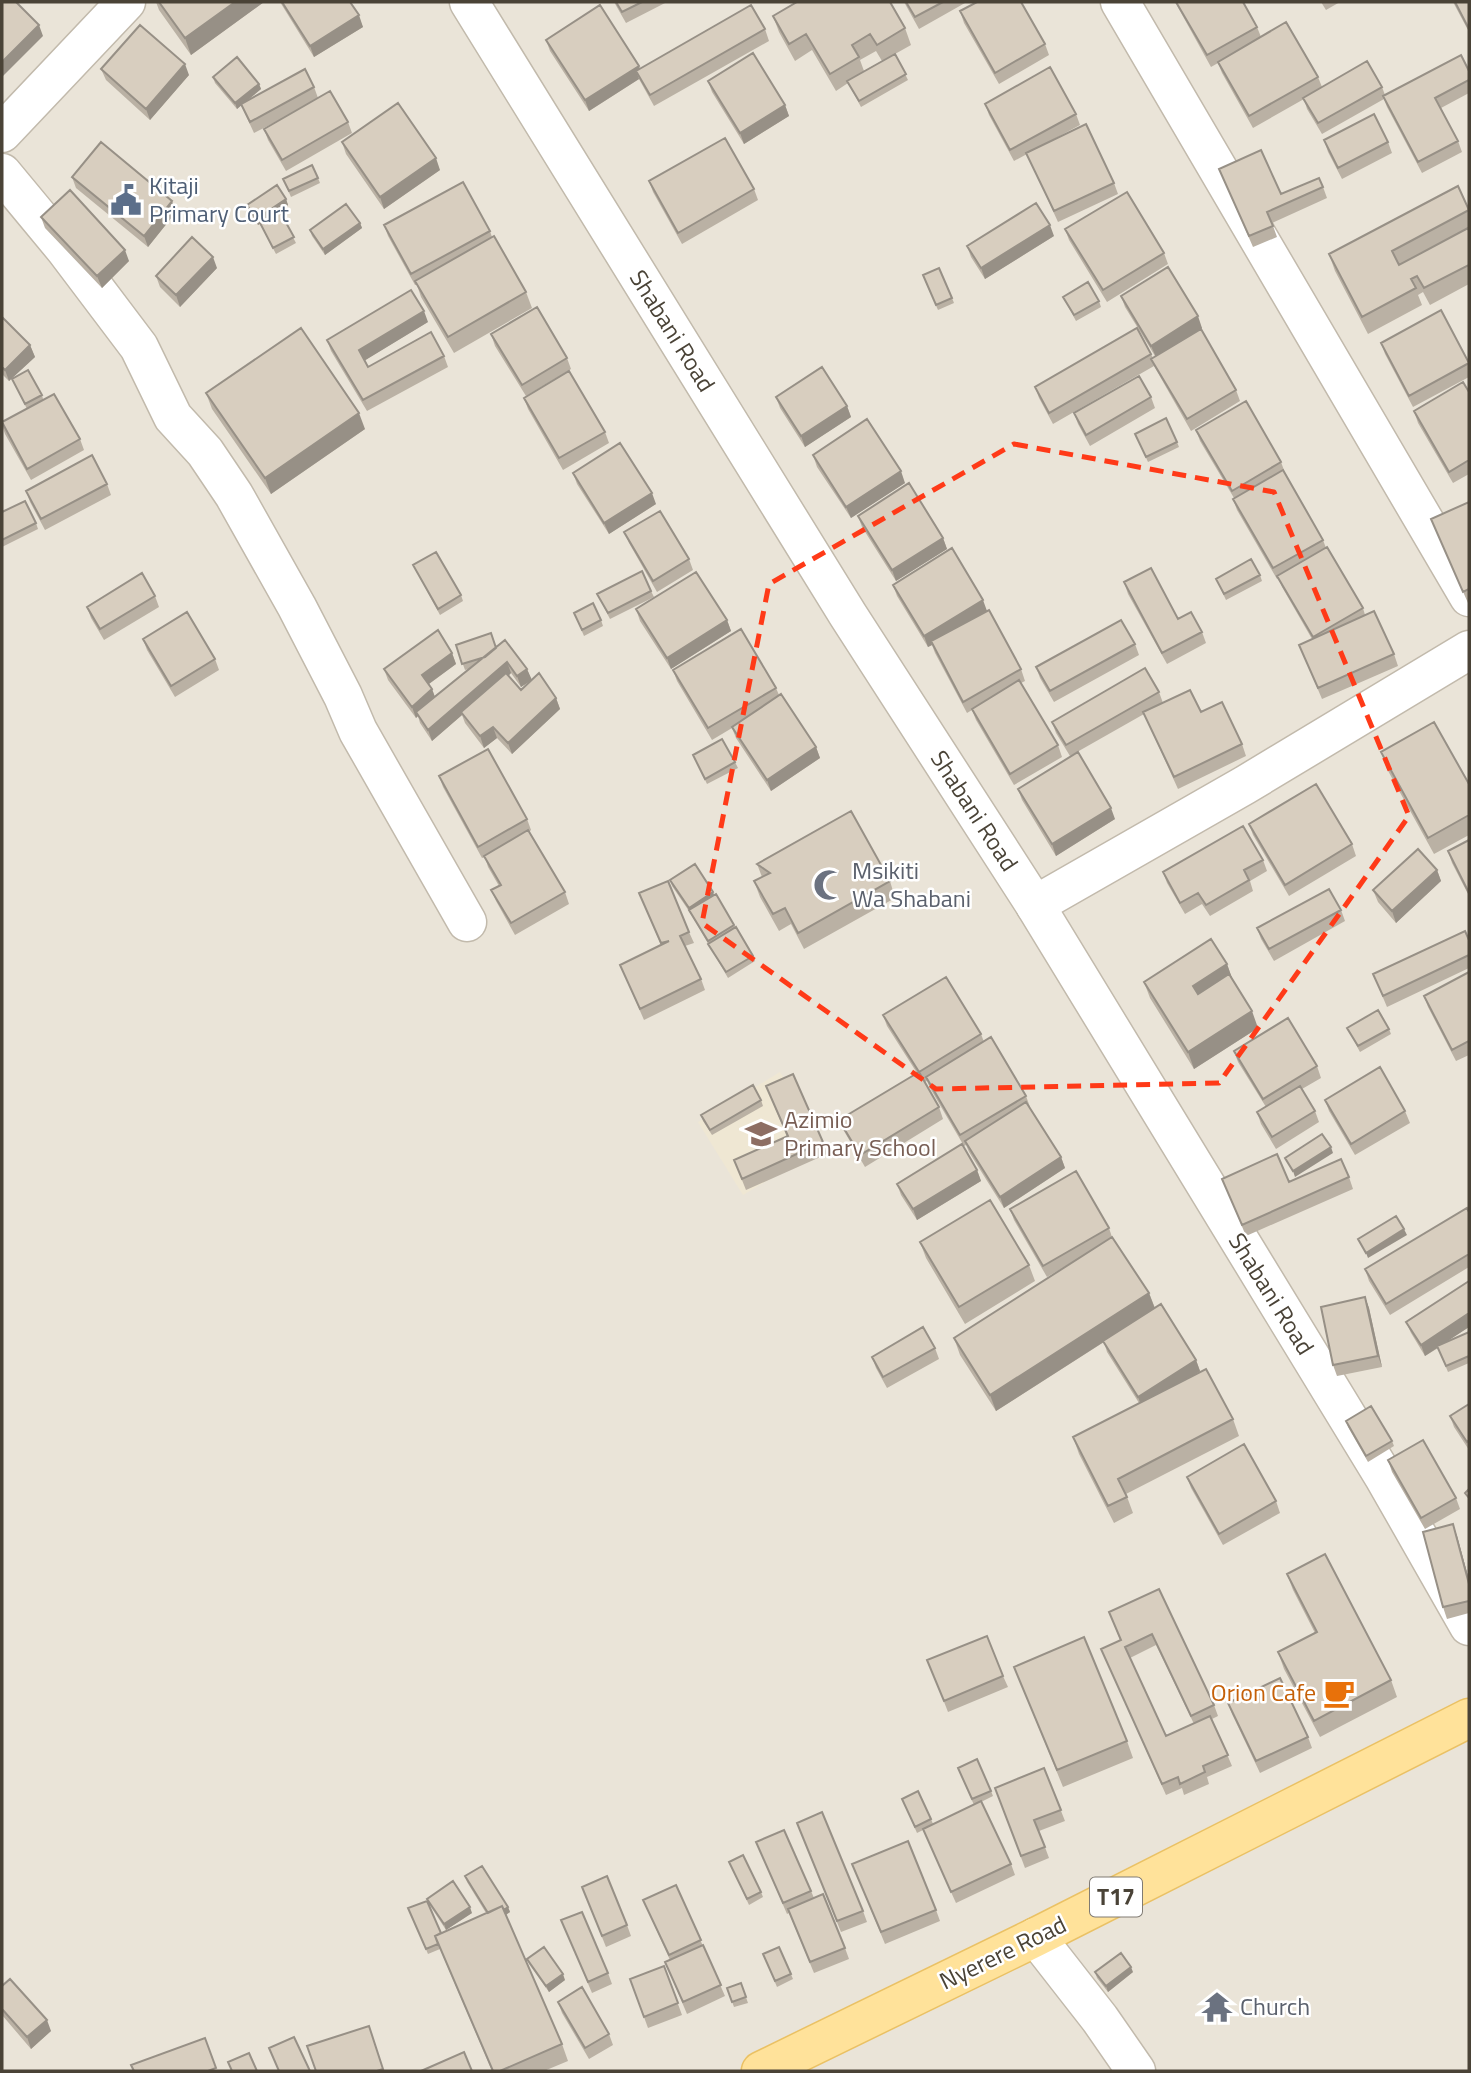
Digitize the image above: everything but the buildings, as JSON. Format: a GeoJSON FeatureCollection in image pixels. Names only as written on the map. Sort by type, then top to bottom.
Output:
{"type":"FeatureCollection","features":[{"type":"Feature","properties":{"kind":"main road","name":"Nyerere Road"},"geometry":{"type":"LineString","coordinates":[[761,2071],[1036,1937],[1469,1718]]}},
{"type":"Feature","properties":{"kind":"street"},"geometry":{"type":"LineString","coordinates":[[2,133],[126,2]]}},
{"type":"Feature","properties":{"kind":"street","name":"Shabani Road"},"geometry":{"type":"LineString","coordinates":[[469,2],[848,615],[1035,905],[1384,1476],[1469,1626]]}},
{"type":"Feature","properties":{"kind":"street"},"geometry":{"type":"LineString","coordinates":[[1120,2],[1469,597]]}},
{"type":"Feature","properties":{"kind":"street"},"geometry":{"type":"LineString","coordinates":[[2,173],[65,249],[139,347],[173,417],[205,452],[234,495],[298,607],[343,695],[358,731],[467,922]]}},
{"type":"Feature","properties":{"kind":"street"},"geometry":{"type":"LineString","coordinates":[[1035,905],[1245,785],[1469,650]]}},
{"type":"Feature","properties":{"kind":"street"},"geometry":{"type":"LineString","coordinates":[[1036,1937],[1100,2019],[1136,2071]]}},
{"type":"Feature","properties":{"kind":"highlighted area"},"geometry":{"type":"Polygon","coordinates":[[[1014,444],[1274,492],[1409,816],[1219,1083],[936,1089],[702,923],[769,584],[1014,444]]]}},
{"type":"Feature","properties":{"kind":"shaded area"},"geometry":{"type":"Polygon","coordinates":[[[2,2],[1469,2],[1469,2071],[2,2071],[2,2]]]}},
{"type":"Feature","properties":{"kind":"shaded area","name":"Azimio Primary School"},"geometry":{"type":"Polygon","coordinates":[[[780,1072],[825,1146],[743,1195],[698,1122],[780,1072]]]}},
{"type":"Feature","properties":{"kind":"place","name":"Kitaji Primary Court"},"geometry":{"type":"Point","coordinates":[126,200]}},
{"type":"Feature","properties":{"kind":"place","name":"Msikiti Wa Shabani"},"geometry":{"type":"Point","coordinates":[829,885]}},
{"type":"Feature","properties":{"kind":"place","name":"Azimio Primary School"},"geometry":{"type":"Point","coordinates":[761,1134]}},
{"type":"Feature","properties":{"kind":"place","name":"Orion Cafe"},"geometry":{"type":"Point","coordinates":[1339,1693]}},
{"type":"Feature","properties":{"kind":"place","name":"Church"},"geometry":{"type":"Point","coordinates":[1217,2007]}}]}
